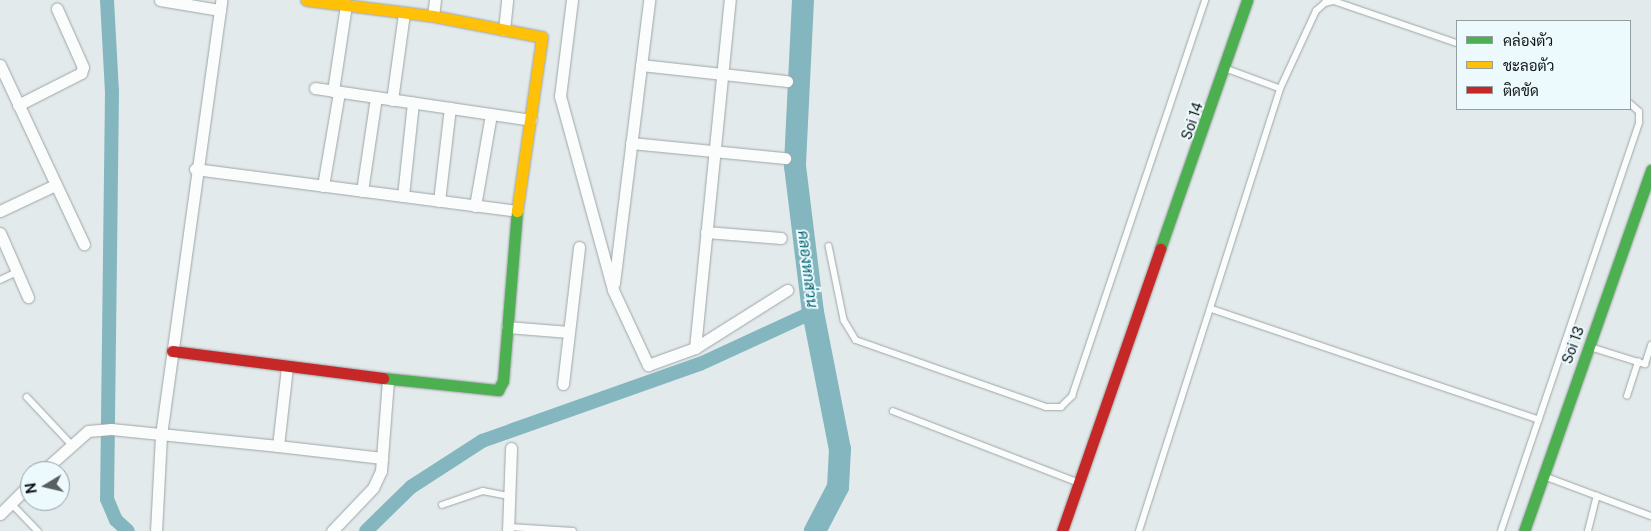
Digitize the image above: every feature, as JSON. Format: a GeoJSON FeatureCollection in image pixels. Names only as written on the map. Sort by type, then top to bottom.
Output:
{"type":"FeatureCollection","features":[{"type":"Feature","properties":{"kind":"street"},"geometry":{"type":"LineString","coordinates":[[156,531],[161,435],[195,170],[220,5],[160,0]]}},
{"type":"Feature","properties":{"kind":"street"},"geometry":{"type":"LineString","coordinates":[[172,351],[388,380],[498,390],[503,380],[517,211],[542,37],[432,16],[306,0]]}},
{"type":"Feature","properties":{"kind":"street"},"geometry":{"type":"LineString","coordinates":[[432,16],[435,0]]}},
{"type":"Feature","properties":{"kind":"street"},"geometry":{"type":"LineString","coordinates":[[504,30],[507,0]]}},
{"type":"Feature","properties":{"kind":"street"},"geometry":{"type":"LineString","coordinates":[[572,0],[560,96],[613,290],[648,365],[695,348],[787,290]]}},
{"type":"Feature","properties":{"kind":"street"},"geometry":{"type":"LineString","coordinates":[[613,290],[649,0]]}},
{"type":"Feature","properties":{"kind":"street"},"geometry":{"type":"LineString","coordinates":[[695,348],[730,0]]}},
{"type":"Feature","properties":{"kind":"street","name":"Soi 14"},"geometry":{"type":"LineString","coordinates":[[1062,531],[1226,69],[1248,0]]}},
{"type":"Feature","properties":{"kind":"street"},"geometry":{"type":"LineString","coordinates":[[323,186],[336,91],[340,3]]}},
{"type":"Feature","properties":{"kind":"street"},"geometry":{"type":"LineString","coordinates":[[18,105],[81,73],[84,67],[57,9]]}},
{"type":"Feature","properties":{"kind":"street"},"geometry":{"type":"LineString","coordinates":[[392,100],[404,12]]}},
{"type":"Feature","properties":{"kind":"street"},"geometry":{"type":"LineString","coordinates":[[0,65],[55,186],[84,244]]}},
{"type":"Feature","properties":{"kind":"street"},"geometry":{"type":"LineString","coordinates":[[641,66],[788,81]]}},
{"type":"Feature","properties":{"kind":"street"},"geometry":{"type":"LineString","coordinates":[[314,88],[531,120]]}},
{"type":"Feature","properties":{"kind":"street"},"geometry":{"type":"LineString","coordinates":[[362,191],[376,97]]}},
{"type":"Feature","properties":{"kind":"street"},"geometry":{"type":"LineString","coordinates":[[403,196],[413,103]]}},
{"type":"Feature","properties":{"kind":"street"},"geometry":{"type":"LineString","coordinates":[[439,201],[450,108]]}},
{"type":"Feature","properties":{"kind":"street"},"geometry":{"type":"LineString","coordinates":[[475,206],[491,114]]}},
{"type":"Feature","properties":{"kind":"street"},"geometry":{"type":"LineString","coordinates":[[631,143],[785,158]]}},
{"type":"Feature","properties":{"kind":"street"},"geometry":{"type":"LineString","coordinates":[[195,170],[517,211]]}},
{"type":"Feature","properties":{"kind":"street","name":"Soi 13"},"geometry":{"type":"LineString","coordinates":[[1524,531],[1542,475],[1651,170]]}},
{"type":"Feature","properties":{"kind":"street"},"geometry":{"type":"LineString","coordinates":[[0,210],[55,186]]}},
{"type":"Feature","properties":{"kind":"street"},"geometry":{"type":"LineString","coordinates":[[706,232],[781,238]]}},
{"type":"Feature","properties":{"kind":"street"},"geometry":{"type":"LineString","coordinates":[[0,233],[28,297]]}},
{"type":"Feature","properties":{"kind":"street"},"geometry":{"type":"LineString","coordinates":[[563,384],[579,247]]}},
{"type":"Feature","properties":{"kind":"street"},"geometry":{"type":"LineString","coordinates":[[507,327],[569,332]]}},
{"type":"Feature","properties":{"kind":"street"},"geometry":{"type":"LineString","coordinates":[[278,446],[287,367]]}},
{"type":"Feature","properties":{"kind":"street"},"geometry":{"type":"LineString","coordinates":[[332,531],[373,488],[382,458],[388,380]]}},
{"type":"Feature","properties":{"kind":"street"},"geometry":{"type":"LineString","coordinates":[[55,461],[88,431],[111,429],[382,458]]}},
{"type":"Feature","properties":{"kind":"street"},"geometry":{"type":"LineString","coordinates":[[508,529],[511,448]]}},
{"type":"Feature","properties":{"kind":"street"},"geometry":{"type":"LineString","coordinates":[[5,505],[20,492]]}},
{"type":"Feature","properties":{"kind":"lane"},"geometry":{"type":"LineString","coordinates":[[829,246],[844,320],[856,340],[1046,408],[1061,407],[1072,396],[1205,0]]}},
{"type":"Feature","properties":{"kind":"lane"},"geometry":{"type":"LineString","coordinates":[[1139,531],[1212,309],[1265,124],[1316,11],[1325,3],[1334,1],[1456,43]]}},
{"type":"Feature","properties":{"kind":"lane"},"geometry":{"type":"LineString","coordinates":[[1226,69],[1280,89]]}},
{"type":"Feature","properties":{"kind":"lane"},"geometry":{"type":"LineString","coordinates":[[1501,531],[1639,123],[1639,112],[1631,105]]}},
{"type":"Feature","properties":{"kind":"lane"},"geometry":{"type":"LineString","coordinates":[[0,280],[17,272]]}},
{"type":"Feature","properties":{"kind":"lane"},"geometry":{"type":"LineString","coordinates":[[1212,309],[1539,420]]}},
{"type":"Feature","properties":{"kind":"lane"},"geometry":{"type":"LineString","coordinates":[[1588,346],[1648,365],[1651,345]]}},
{"type":"Feature","properties":{"kind":"lane"},"geometry":{"type":"LineString","coordinates":[[1627,396],[1638,362]]}},
{"type":"Feature","properties":{"kind":"lane"},"geometry":{"type":"LineString","coordinates":[[26,397],[72,446]]}},
{"type":"Feature","properties":{"kind":"lane"},"geometry":{"type":"LineString","coordinates":[[893,411],[1079,483]]}},
{"type":"Feature","properties":{"kind":"lane"},"geometry":{"type":"LineString","coordinates":[[1542,475],[1651,516]]}},
{"type":"Feature","properties":{"kind":"lane"},"geometry":{"type":"LineString","coordinates":[[442,505],[483,491],[508,496]]}},
{"type":"Feature","properties":{"kind":"lane"},"geometry":{"type":"LineString","coordinates":[[1588,531],[1597,496]]}},
{"type":"Feature","properties":{"kind":"lane"},"geometry":{"type":"LineString","coordinates":[[5,505],[38,531]]}},
{"type":"Feature","properties":{"kind":"lane"},"geometry":{"type":"LineString","coordinates":[[508,529],[573,531]]}},
{"type":"Feature","properties":{"kind":"waterway"},"geometry":{"type":"LineString","coordinates":[[107,0],[112,92],[107,499],[116,520],[128,531]]}},
{"type":"Feature","properties":{"kind":"waterway","name":"คลองหกส่วน"},"geometry":{"type":"LineString","coordinates":[[803,0],[795,166],[813,312],[840,449],[838,487],[815,531]]}},
{"type":"Feature","properties":{"kind":"waterway"},"geometry":{"type":"LineString","coordinates":[[366,531],[411,487],[482,441],[700,364],[813,312]]}},
{"type":"Feature","properties":{"kind":"traffic: fast"},"geometry":{"type":"LineString","coordinates":[[1160,249],[1247,0]]}},
{"type":"Feature","properties":{"kind":"traffic: fast"},"geometry":{"type":"LineString","coordinates":[[1524,531],[1651,170]]}},
{"type":"Feature","properties":{"kind":"traffic: fast"},"geometry":{"type":"LineString","coordinates":[[383,378],[498,390],[503,381],[517,211]]}},
{"type":"Feature","properties":{"kind":"traffic: slow"},"geometry":{"type":"LineString","coordinates":[[306,0],[433,16],[542,37],[517,211]]}},
{"type":"Feature","properties":{"kind":"traffic: jam"},"geometry":{"type":"LineString","coordinates":[[1062,531],[1160,249]]}},
{"type":"Feature","properties":{"kind":"traffic: jam"},"geometry":{"type":"LineString","coordinates":[[172,351],[383,378]]}}]}
